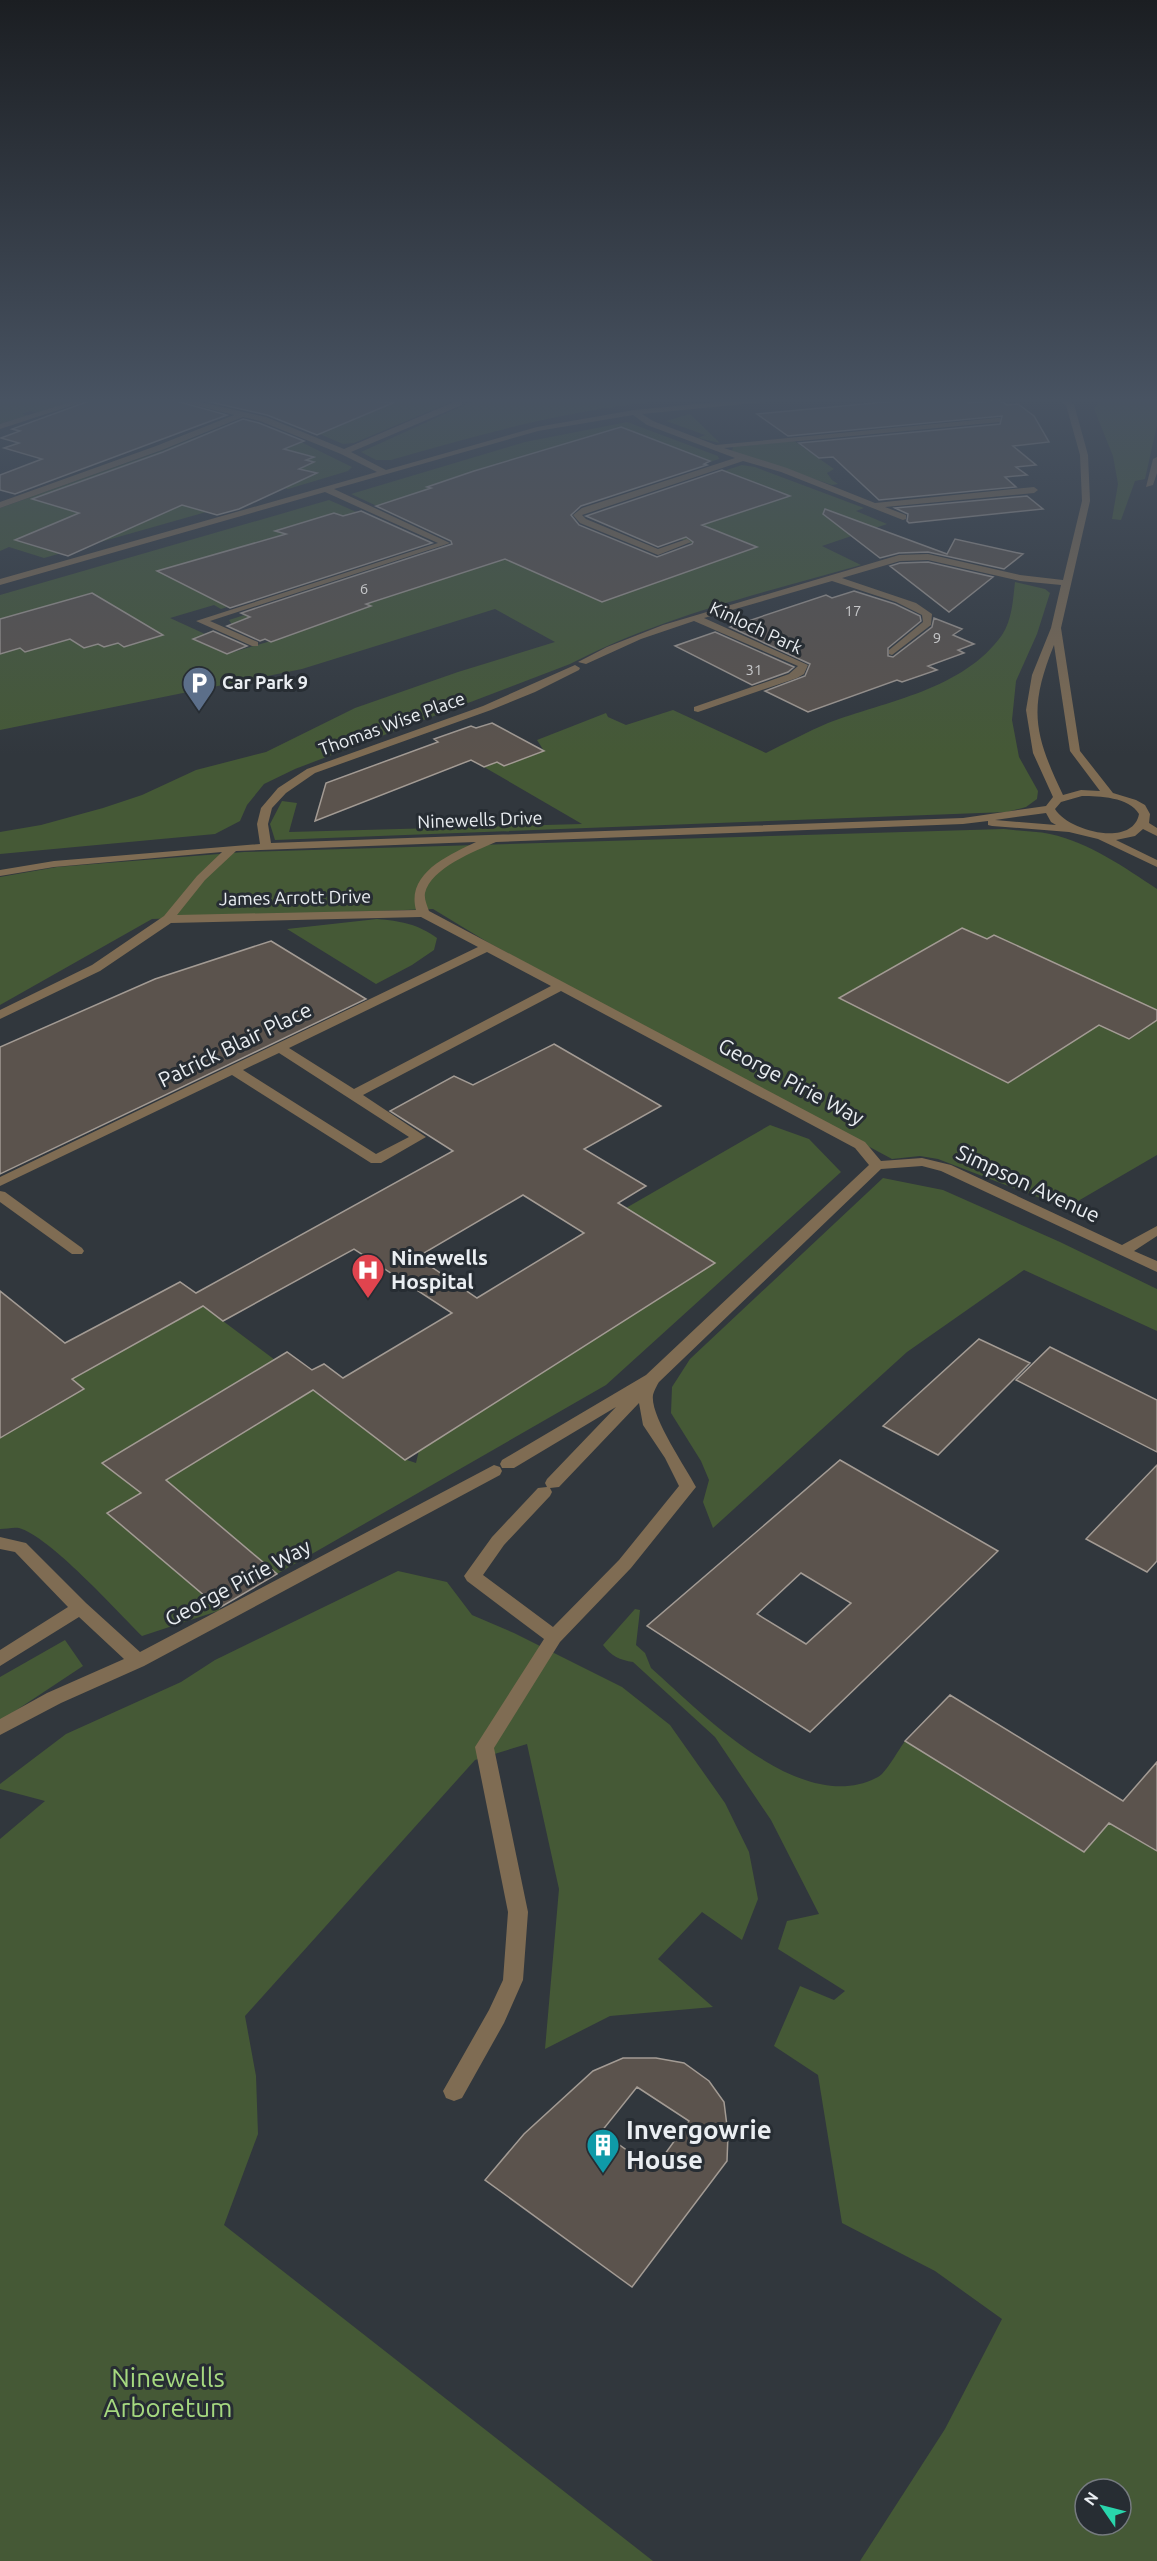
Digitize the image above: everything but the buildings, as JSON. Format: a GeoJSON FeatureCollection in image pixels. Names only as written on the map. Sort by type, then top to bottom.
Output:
{"type":"FeatureCollection","features":[{"type":"Feature","properties":{"kind":"street"},"geometry":{"type":"LineString","coordinates":[[0,582],[230,517]]}},
{"type":"Feature","properties":{"kind":"street"},"geometry":{"type":"LineString","coordinates":[[255,644],[201,621],[446,543],[387,517]]}},
{"type":"Feature","properties":{"kind":"street"},"geometry":{"type":"LineString","coordinates":[[579,517],[583,521],[657,552],[687,542]]}},
{"type":"Feature","properties":{"kind":"street"},"geometry":{"type":"LineString","coordinates":[[1059,798],[1038,753],[1031,710],[1037,675],[1056,628],[1082,517]]}},
{"type":"Feature","properties":{"kind":"street","name":"Kinloch Park"},"geometry":{"type":"LineString","coordinates":[[695,618],[899,558],[914,556],[928,557],[1020,578],[1067,583]]}},
{"type":"Feature","properties":{"kind":"street"},"geometry":{"type":"LineString","coordinates":[[834,578],[849,585],[918,606],[927,614],[928,623],[892,652]]}},
{"type":"Feature","properties":{"kind":"street","name":"Kinloch Park"},"geometry":{"type":"LineString","coordinates":[[695,618],[803,664],[800,672],[793,676],[698,709]]}},
{"type":"Feature","properties":{"kind":"street","name":"Thomas Wise Place"},"geometry":{"type":"LineString","coordinates":[[266,846],[261,825],[268,805],[285,786],[317,769],[496,705],[613,646],[695,618]]}},
{"type":"Feature","properties":{"kind":"street"},"geometry":{"type":"LineString","coordinates":[[1056,628],[1075,752],[1108,794]]}},
{"type":"Feature","properties":{"kind":"street"},"geometry":{"type":"LineString","coordinates":[[717,687],[735,696]]}},
{"type":"Feature","properties":{"kind":"street"},"geometry":{"type":"LineString","coordinates":[[1068,829],[1051,816],[1049,809],[1052,803],[1059,798],[1081,793],[1120,797],[1138,807],[1145,819],[1143,824],[1126,834],[1098,836]]}},
{"type":"Feature","properties":{"kind":"street","name":"Ninewells Drive"},"geometry":{"type":"LineString","coordinates":[[0,873],[54,864],[233,848],[963,821],[1049,809]]}},
{"type":"Feature","properties":{"kind":"street","name":"Ninewells Drive"},"geometry":{"type":"LineString","coordinates":[[963,821],[1068,829],[1098,836]]}},
{"type":"Feature","properties":{"kind":"street"},"geometry":{"type":"LineString","coordinates":[[1143,824],[1157,833]]}},
{"type":"Feature","properties":{"kind":"street"},"geometry":{"type":"LineString","coordinates":[[1098,836],[1157,864]]}},
{"type":"Feature","properties":{"kind":"street"},"geometry":{"type":"LineString","coordinates":[[423,913],[419,894],[425,882],[442,865],[497,837]]}},
{"type":"Feature","properties":{"kind":"street","name":"James Arrott Drive"},"geometry":{"type":"LineString","coordinates":[[0,1015],[96,968],[168,919],[201,878],[233,848]]}},
{"type":"Feature","properties":{"kind":"street","name":"James Arrott Drive"},"geometry":{"type":"LineString","coordinates":[[168,919],[423,913]]}},
{"type":"Feature","properties":{"kind":"street","name":"George Pirie Way"},"geometry":{"type":"LineString","coordinates":[[0,1728],[54,1698],[138,1661],[501,1468],[652,1379],[877,1165],[860,1145],[423,913]]}},
{"type":"Feature","properties":{"kind":"street","name":"Patrick Blair Place"},"geometry":{"type":"LineString","coordinates":[[0,1182],[488,947]]}},
{"type":"Feature","properties":{"kind":"street"},"geometry":{"type":"LineString","coordinates":[[354,1095],[561,986]]}},
{"type":"Feature","properties":{"kind":"street"},"geometry":{"type":"LineString","coordinates":[[233,1070],[376,1160],[419,1137],[279,1047]]}},
{"type":"Feature","properties":{"kind":"street","name":"Simpson Avenue"},"geometry":{"type":"LineString","coordinates":[[877,1165],[922,1162],[946,1168],[1157,1267]]}},
{"type":"Feature","properties":{"kind":"street"},"geometry":{"type":"LineString","coordinates":[[0,1195],[77,1251]]}},
{"type":"Feature","properties":{"kind":"street"},"geometry":{"type":"LineString","coordinates":[[1123,1251],[1157,1230]]}},
{"type":"Feature","properties":{"kind":"street"},"geometry":{"type":"LineString","coordinates":[[554,1637],[472,1576],[498,1541],[652,1379]]}},
{"type":"Feature","properties":{"kind":"street"},"geometry":{"type":"LineString","coordinates":[[454,2091],[497,2016],[513,1980],[518,1912],[484,1747],[554,1637],[625,1564],[688,1488],[672,1456],[651,1425],[645,1395],[652,1379]]}},
{"type":"Feature","properties":{"kind":"street"},"geometry":{"type":"LineString","coordinates":[[0,1543],[20,1547],[80,1608],[138,1661]]}},
{"type":"Feature","properties":{"kind":"street"},"geometry":{"type":"LineString","coordinates":[[0,1659],[80,1608]]}},
{"type":"Feature","properties":{"kind":"green space"},"geometry":{"type":"Polygon","coordinates":[[[0,517],[190,517],[44,558],[9,547],[0,551],[0,517]]]}},
{"type":"Feature","properties":{"kind":"green space"},"geometry":{"type":"Polygon","coordinates":[[[272,517],[367,517],[425,542],[221,609],[214,605],[170,618],[205,634],[193,639],[227,654],[284,637],[232,625],[229,620],[461,545],[400,517],[560,517],[648,563],[695,545],[678,538],[589,517],[869,517],[887,524],[822,546],[861,565],[676,619],[640,632],[570,664],[295,769],[264,784],[247,805],[240,821],[215,834],[0,854],[0,832],[41,825],[142,795],[196,770],[266,752],[355,708],[458,672],[555,642],[495,609],[302,669],[0,730],[0,595],[272,517]]]}},
{"type":"Feature","properties":{"kind":"green space"},"geometry":{"type":"Polygon","coordinates":[[[1112,517],[1122,517],[1121,520],[1112,519],[1112,517]]]}},
{"type":"Feature","properties":{"kind":"green space"},"geometry":{"type":"Polygon","coordinates":[[[1015,582],[1045,589],[1050,593],[1037,634],[1016,681],[1012,720],[1019,757],[1038,791],[1037,799],[1026,807],[1007,812],[275,840],[270,824],[282,801],[297,803],[289,832],[582,824],[484,767],[497,762],[504,766],[544,751],[537,740],[606,713],[608,717],[626,725],[673,710],[766,753],[828,723],[922,691],[967,669],[986,654],[1002,635],[1012,610],[1015,582]]]}},
{"type":"Feature","properties":{"kind":"green space"},"geometry":{"type":"Polygon","coordinates":[[[1004,829],[1050,834],[1079,843],[1132,872],[1157,889],[1157,1155],[1066,1208],[938,1159],[920,1156],[892,1159],[489,943],[433,909],[152,919],[0,1005],[0,877],[57,867],[244,852],[1004,829]]]}},
{"type":"Feature","properties":{"kind":"green space"},"geometry":{"type":"Polygon","coordinates":[[[377,919],[423,929],[437,938],[434,950],[412,965],[376,984],[287,929],[377,919]]]}},
{"type":"Feature","properties":{"kind":"green space"},"geometry":{"type":"Polygon","coordinates":[[[770,1125],[809,1139],[841,1172],[606,1385],[277,1574],[166,1480],[284,1408],[304,1384],[404,1459],[416,1463],[419,1450],[714,1263],[626,1208],[770,1125]]]}},
{"type":"Feature","properties":{"kind":"green space"},"geometry":{"type":"Polygon","coordinates":[[[883,1178],[943,1190],[1060,1242],[1157,1289],[1157,1331],[1024,1270],[907,1352],[713,1528],[703,1502],[709,1480],[701,1461],[671,1413],[672,1387],[690,1359],[883,1178]]]}},
{"type":"Feature","properties":{"kind":"green space"},"geometry":{"type":"Polygon","coordinates":[[[203,1306],[299,1378],[103,1463],[141,1493],[108,1513],[221,1610],[142,1636],[65,1559],[47,1545],[19,1528],[0,1529],[0,1426],[83,1389],[72,1379],[203,1306]]]}},
{"type":"Feature","properties":{"kind":"green space","name":"Ninewells Arboretum"},"geometry":{"type":"Polygon","coordinates":[[[398,1571],[447,1582],[472,1615],[514,1633],[622,1687],[670,1725],[725,1803],[749,1852],[758,1899],[742,1940],[702,1912],[658,1959],[713,2007],[610,2016],[545,2049],[559,1889],[527,1744],[475,1760],[245,2016],[256,2076],[258,2134],[224,2225],[653,2561],[0,2561],[0,1839],[45,1801],[0,1789],[0,1784],[66,1734],[181,1682],[215,1660],[398,1571]]]}},
{"type":"Feature","properties":{"kind":"green space"},"geometry":{"type":"Polygon","coordinates":[[[635,1609],[640,1610],[636,1645],[645,1653],[651,1668],[697,1710],[755,1755],[786,1772],[818,1784],[849,1786],[878,1777],[905,1741],[1084,1852],[1109,1823],[1157,1851],[1157,2561],[860,2561],[945,2429],[1002,2319],[935,2271],[842,2223],[818,2075],[774,2046],[800,1986],[834,2000],[845,1991],[778,1949],[787,1921],[819,1914],[771,1820],[715,1737],[633,1662],[616,1657],[603,1645],[635,1609]]]}},
{"type":"Feature","properties":{"kind":"green space"},"geometry":{"type":"Polygon","coordinates":[[[65,1640],[83,1666],[0,1721],[0,1677],[65,1640]]]}},
{"type":"Feature","properties":{"kind":"place","name":"Car Park 9"},"geometry":{"type":"Point","coordinates":[199,712]}},
{"type":"Feature","properties":{"kind":"place","name":"Ninewells Hospital"},"geometry":{"type":"Point","coordinates":[368,1299]}},
{"type":"Feature","properties":{"kind":"place","name":"Invergowrie House"},"geometry":{"type":"Point","coordinates":[603,2174]}}]}
